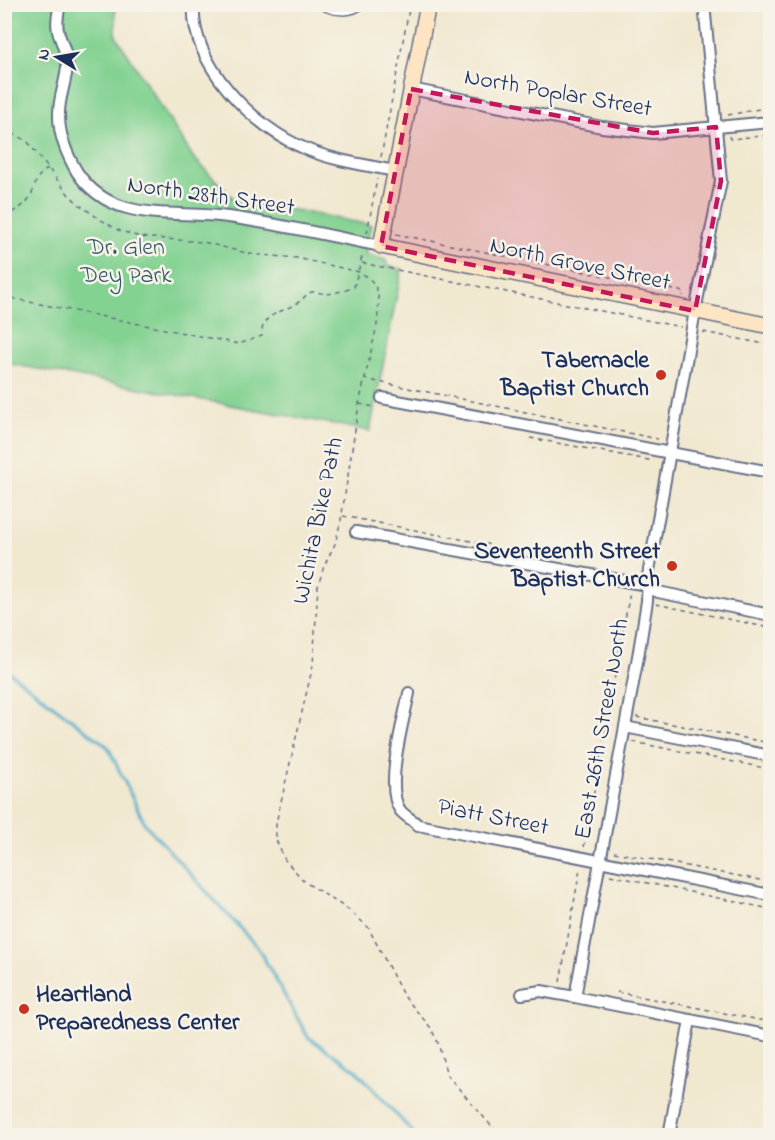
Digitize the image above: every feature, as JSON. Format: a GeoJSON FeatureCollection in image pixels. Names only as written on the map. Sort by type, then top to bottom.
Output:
{"type":"FeatureCollection","features":[{"type":"Feature","properties":{"kind":"street","name":"North 28th Street"},"geometry":{"type":"LineString","coordinates":[[60,4],[56,19],[67,58],[58,114],[60,133],[80,176],[100,196],[114,204],[138,211],[228,217],[365,243],[382,239]]}},
{"type":"Feature","properties":{"kind":"street"},"geometry":{"type":"LineString","coordinates":[[194,4],[194,28],[207,61],[230,91],[254,115],[287,140],[306,150],[395,171]]}},
{"type":"Feature","properties":{"kind":"street"},"geometry":{"type":"LineString","coordinates":[[382,239],[428,4]]}},
{"type":"Feature","properties":{"kind":"street","name":"East 26th Street North"},"geometry":{"type":"LineString","coordinates":[[575,997],[625,727],[692,330],[688,310],[721,181],[704,4]]}},
{"type":"Feature","properties":{"kind":"street","name":"North Poplar Street"},"geometry":{"type":"LineString","coordinates":[[411,89],[602,127],[653,133],[771,122]]}},
{"type":"Feature","properties":{"kind":"street","name":"North Grove Street"},"geometry":{"type":"LineString","coordinates":[[382,239],[688,310],[771,326]]}},
{"type":"Feature","properties":{"kind":"street"},"geometry":{"type":"LineString","coordinates":[[382,398],[771,472]]}},
{"type":"Feature","properties":{"kind":"street"},"geometry":{"type":"LineString","coordinates":[[356,532],[632,583],[658,592],[771,615]]}},
{"type":"Feature","properties":{"kind":"street","name":"Piatt Street"},"geometry":{"type":"LineString","coordinates":[[409,693],[395,761],[393,786],[399,809],[418,825],[771,895]]}},
{"type":"Feature","properties":{"kind":"street"},"geometry":{"type":"LineString","coordinates":[[625,727],[771,756]]}},
{"type":"Feature","properties":{"kind":"street"},"geometry":{"type":"LineString","coordinates":[[522,993],[541,991],[771,1036]]}},
{"type":"Feature","properties":{"kind":"street"},"geometry":{"type":"LineString","coordinates":[[669,1136],[690,1020]]}},
{"type":"Feature","properties":{"kind":"lane"},"geometry":{"type":"LineString","coordinates":[[319,4],[324,9],[350,12],[360,8],[363,4]]}},
{"type":"Feature","properties":{"kind":"path"},"geometry":{"type":"LineString","coordinates":[[4,295],[239,344],[262,336],[261,328],[268,318],[281,309],[300,302],[305,295],[314,292],[327,294],[337,290],[346,291],[354,287],[368,228],[410,4]]}},
{"type":"Feature","properties":{"kind":"path"},"geometry":{"type":"LineString","coordinates":[[4,129],[27,141],[69,195],[89,212],[118,230],[140,237],[203,242],[250,254],[297,258],[359,272]]}},
{"type":"Feature","properties":{"kind":"path"},"geometry":{"type":"LineString","coordinates":[[4,216],[20,208],[29,199],[37,177],[49,167]]}},
{"type":"Feature","properties":{"kind":"path"},"geometry":{"type":"LineString","coordinates":[[368,228],[382,239],[684,292],[688,310]]}},
{"type":"Feature","properties":{"kind":"path"},"geometry":{"type":"LineString","coordinates":[[361,263],[771,345]]}},
{"type":"Feature","properties":{"kind":"path","name":"Wichita Bike Path"},"geometry":{"type":"LineString","coordinates":[[359,272],[375,285],[379,300],[377,325],[359,404],[342,516],[335,544],[324,566],[318,586],[313,665],[276,823],[276,840],[285,860],[305,882],[349,910],[368,927],[403,995],[430,1028],[438,1043],[447,1075],[500,1136]]}},
{"type":"Feature","properties":{"kind":"path"},"geometry":{"type":"LineString","coordinates":[[342,516],[494,546]]}},
{"type":"Feature","properties":{"kind":"path"},"geometry":{"type":"LineString","coordinates":[[559,986],[632,583]]}},
{"type":"Feature","properties":{"kind":"path"},"geometry":{"type":"LineString","coordinates":[[653,601],[658,605],[771,628]]}},
{"type":"Feature","properties":{"kind":"path"},"geometry":{"type":"LineString","coordinates":[[635,716],[771,743]]}},
{"type":"Feature","properties":{"kind":"path"},"geometry":{"type":"LineString","coordinates":[[633,742],[771,769]]}},
{"type":"Feature","properties":{"kind":"path"},"geometry":{"type":"LineString","coordinates":[[617,992],[771,1022]]}},
{"type":"Feature","properties":{"kind":"highlighted area"},"geometry":{"type":"Polygon","coordinates":[[[411,89],[653,133],[716,127],[721,181],[695,311],[381,246],[411,89]]]}},
{"type":"Feature","properties":{"kind":"green space","name":"Dr. Glen Dey Park"},"geometry":{"type":"Polygon","coordinates":[[[4,5],[115,5],[116,36],[193,157],[233,198],[371,225],[365,254],[386,260],[387,266],[402,269],[370,431],[5,363],[4,5]]]}},
{"type":"Feature","properties":{"kind":"waterway"},"geometry":{"type":"LineString","coordinates":[[4,668],[108,747],[145,824],[258,948],[308,1037],[356,1070],[416,1136]]}},
{"type":"Feature","properties":{"kind":"place","name":"Tabernacle Baptist Church"},"geometry":{"type":"Point","coordinates":[661,375]}},
{"type":"Feature","properties":{"kind":"place","name":"Seventeenth Street Baptist Church"},"geometry":{"type":"Point","coordinates":[672,566]}},
{"type":"Feature","properties":{"kind":"place","name":"Heartland Preparedness Center"},"geometry":{"type":"Point","coordinates":[24,1009]}}]}
